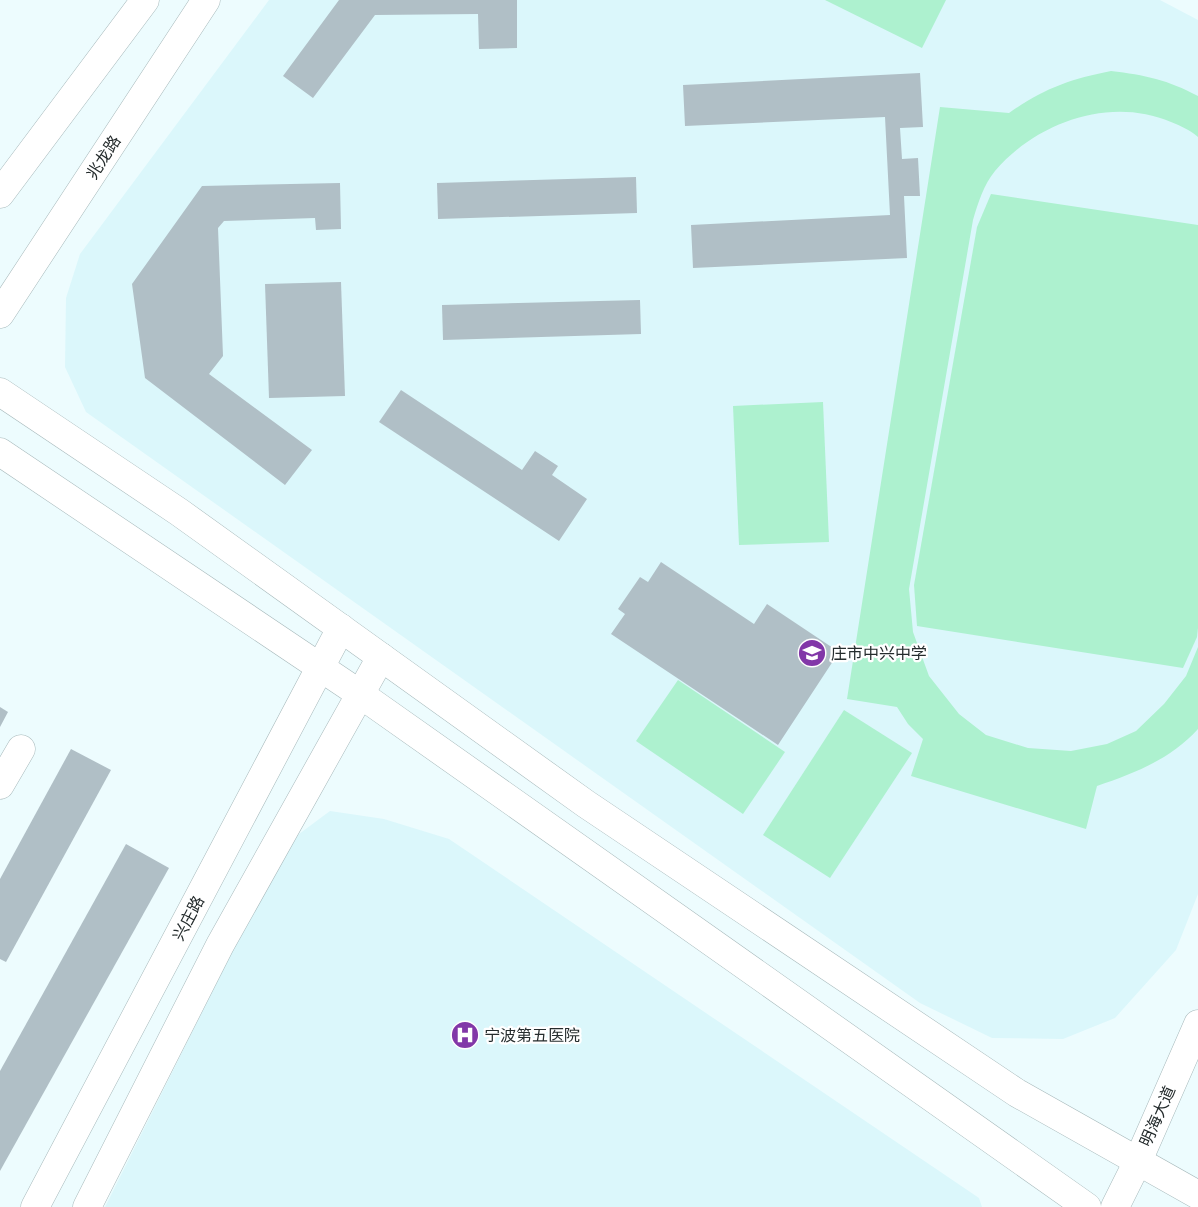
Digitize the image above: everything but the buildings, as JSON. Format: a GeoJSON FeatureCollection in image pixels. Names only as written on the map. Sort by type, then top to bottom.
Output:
{"type":"FeatureCollection","features":[{"type":"Feature","properties":{"kind":"street"},"geometry":{"type":"LineString","coordinates":[[0,194],[145,0]]}},
{"type":"Feature","properties":{"kind":"street","name":"兆龙路"},"geometry":{"type":"LineString","coordinates":[[0,314],[206,0]]}},
{"type":"Feature","properties":{"kind":"street"},"geometry":{"type":"LineString","coordinates":[[0,392],[179,512],[586,804],[1017,1093],[1198,1195]]}},
{"type":"Feature","properties":{"kind":"street"},"geometry":{"type":"LineString","coordinates":[[0,452],[360,694],[1087,1207]]}},
{"type":"Feature","properties":{"kind":"street","name":"兴庄路"},"geometry":{"type":"LineString","coordinates":[[35,1207],[341,628]]}},
{"type":"Feature","properties":{"kind":"street"},"geometry":{"type":"LineString","coordinates":[[87,1207],[220,945],[381,657]]}},
{"type":"Feature","properties":{"kind":"street"},"geometry":{"type":"LineString","coordinates":[[0,785],[21,749]]}},
{"type":"Feature","properties":{"kind":"street","name":"明海大道"},"geometry":{"type":"LineString","coordinates":[[1115,1207],[1138,1161],[1198,1024]]}},
{"type":"Feature","properties":{"kind":"shaded area","name":"庄市中兴中学"},"geometry":{"type":"Polygon","coordinates":[[[269,0],[1160,0],[1198,20],[1198,894],[1176,950],[1115,1018],[1063,1039],[992,1038],[920,1003],[86,412],[65,367],[66,298],[80,254],[269,0]]]}},
{"type":"Feature","properties":{"kind":"shaded area","name":"宁波第五医院"},"geometry":{"type":"Polygon","coordinates":[[[330,811],[384,819],[449,839],[979,1198],[982,1207],[105,1207],[272,872],[299,834],[330,811]]]}},
{"type":"Feature","properties":{"kind":"green space"},"geometry":{"type":"Polygon","coordinates":[[[825,0],[946,0],[922,48],[825,0]]]}},
{"type":"Feature","properties":{"kind":"green space"},"geometry":{"type":"Polygon","coordinates":[[[1111,71],[1156,79],[1198,96],[1198,137],[1178,125],[1148,115],[1124,112],[1100,113],[1076,118],[1053,127],[1032,139],[1012,154],[991,176],[982,194],[973,220],[909,589],[913,632],[929,676],[959,714],[986,735],[1028,748],[1071,751],[1107,744],[1136,731],[1164,704],[1186,676],[1198,647],[1198,729],[1176,749],[1152,764],[1097,786],[1086,829],[911,776],[923,739],[908,724],[897,707],[847,699],[940,107],[1009,113],[1034,97],[1057,86],[1111,71]]]}},
{"type":"Feature","properties":{"kind":"green space"},"geometry":{"type":"Polygon","coordinates":[[[991,194],[1198,225],[1198,628],[1197,637],[1183,668],[917,626],[914,585],[977,227],[991,194]]]}},
{"type":"Feature","properties":{"kind":"green space"},"geometry":{"type":"Polygon","coordinates":[[[823,402],[829,542],[739,545],[733,406],[823,402]]]}},
{"type":"Feature","properties":{"kind":"green space"},"geometry":{"type":"Polygon","coordinates":[[[678,680],[785,752],[743,814],[636,741],[678,680]]]}},
{"type":"Feature","properties":{"kind":"green space"},"geometry":{"type":"Polygon","coordinates":[[[844,710],[912,753],[830,878],[763,835],[844,710]]]}},
{"type":"Feature","properties":{"kind":"place","name":"庄市中兴中学"},"geometry":{"type":"Point","coordinates":[812,653]}},
{"type":"Feature","properties":{"kind":"place","name":"宁波第五医院"},"geometry":{"type":"Point","coordinates":[465,1035]}}]}
